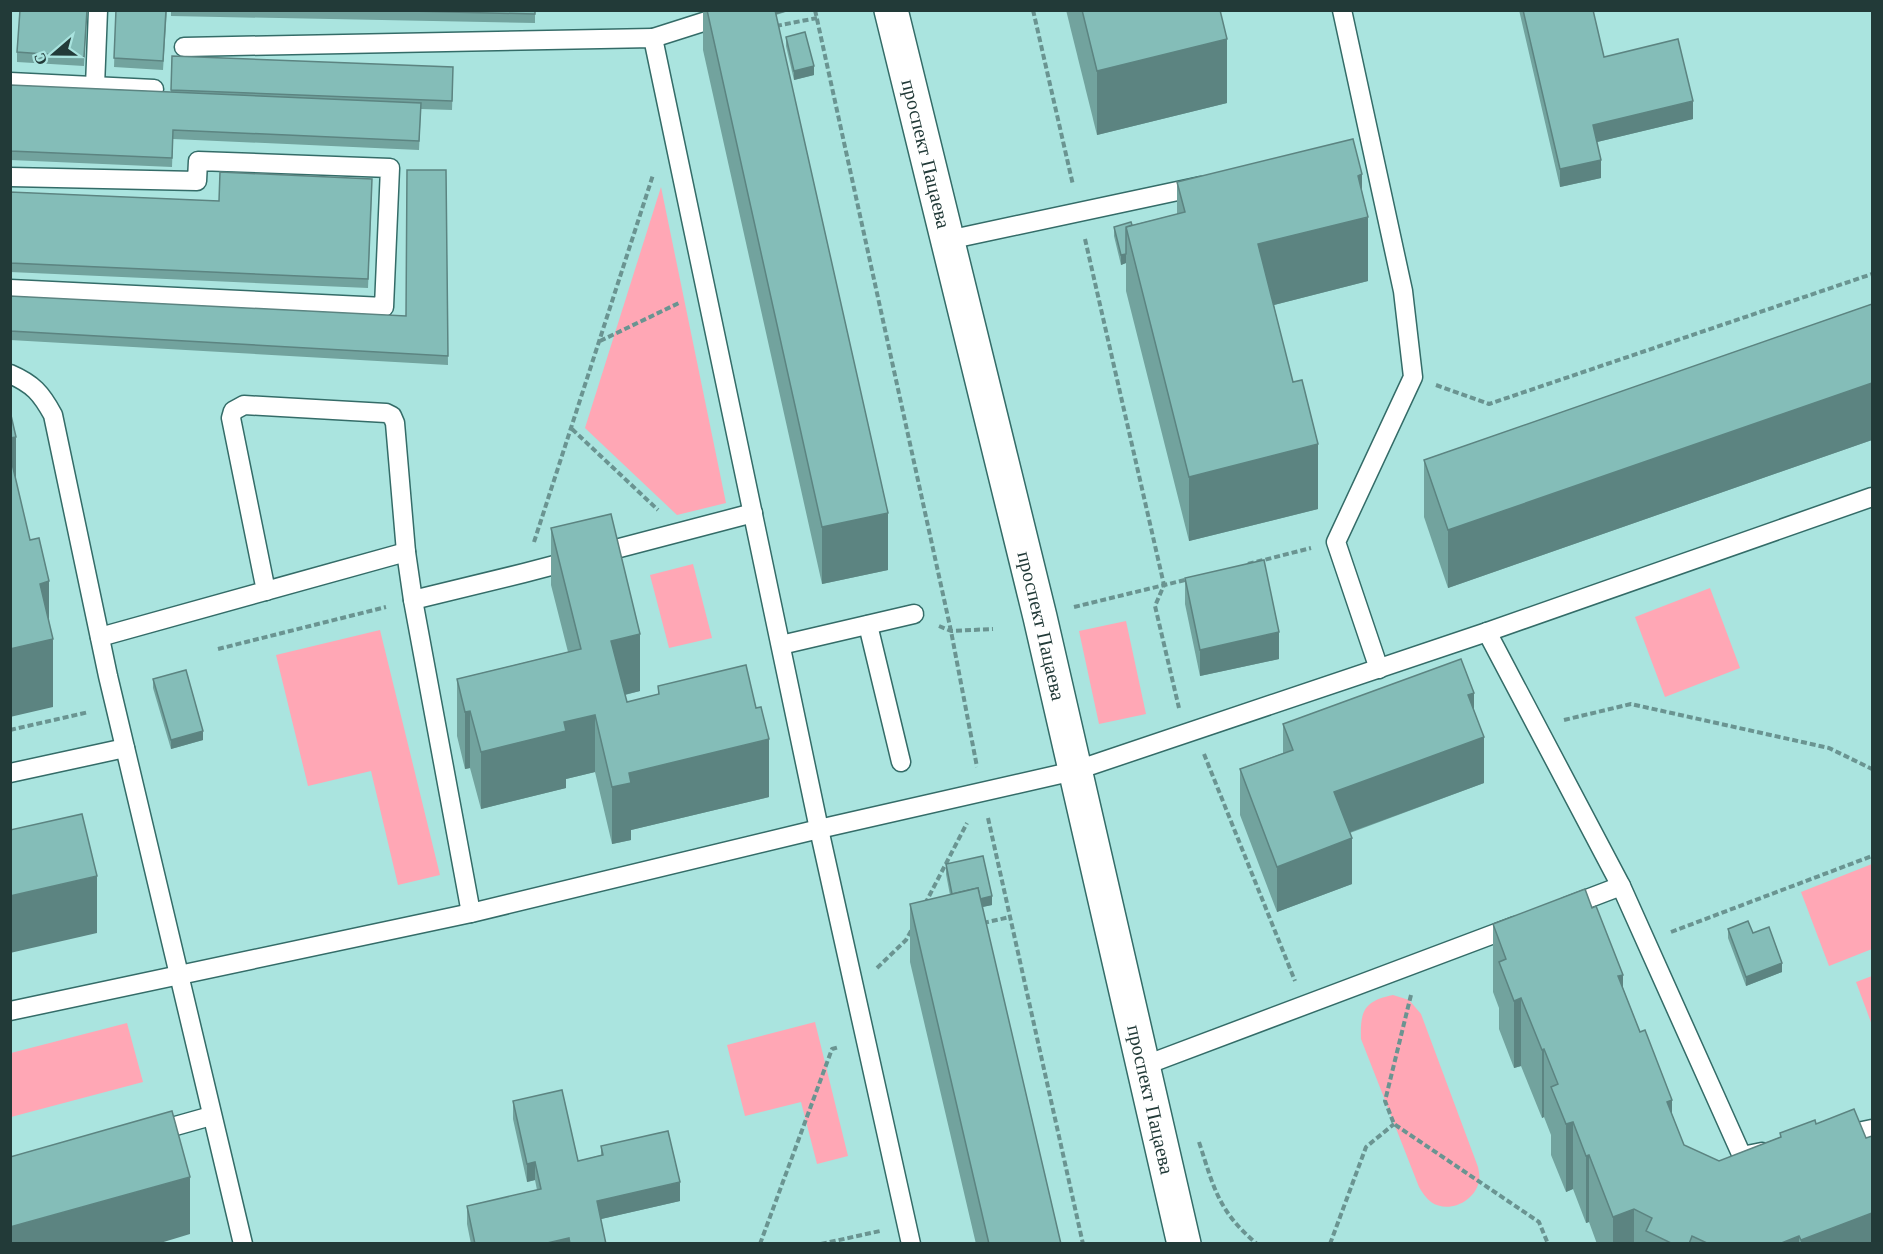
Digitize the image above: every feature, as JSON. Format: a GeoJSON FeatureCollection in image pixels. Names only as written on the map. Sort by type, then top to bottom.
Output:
{"type":"FeatureCollection","features":[{"type":"Feature","properties":{"kind":"main road","name":"проспект Пацаева"},"geometry":{"type":"LineString","coordinates":[[891,10],[1040,617],[1184,1244]]}},
{"type":"Feature","properties":{"kind":"lane"},"geometry":{"type":"LineString","coordinates":[[95,86],[98,10]]}},
{"type":"Feature","properties":{"kind":"lane"},"geometry":{"type":"LineString","coordinates":[[184,47],[653,38],[741,10]]}},
{"type":"Feature","properties":{"kind":"lane"},"geometry":{"type":"LineString","coordinates":[[1342,10],[1365,152],[1403,291],[1413,377],[1336,542],[1379,669]]}},
{"type":"Feature","properties":{"kind":"lane"},"geometry":{"type":"LineString","coordinates":[[653,38],[819,829],[911,1244]]}},
{"type":"Feature","properties":{"kind":"lane"},"geometry":{"type":"LineString","coordinates":[[10,82],[154,89]]}},
{"type":"Feature","properties":{"kind":"lane"},"geometry":{"type":"LineString","coordinates":[[10,177],[197,181],[198,160],[390,168],[384,307],[10,289]]}},
{"type":"Feature","properties":{"kind":"lane"},"geometry":{"type":"LineString","coordinates":[[948,240],[1219,183]]}},
{"type":"Feature","properties":{"kind":"lane"},"geometry":{"type":"LineString","coordinates":[[10,375],[27,382],[41,395],[53,415],[125,748],[243,1244]]}},
{"type":"Feature","properties":{"kind":"lane"},"geometry":{"type":"LineString","coordinates":[[266,591],[231,418],[232,411],[244,405],[386,413],[392,416],[395,423],[406,552],[413,600],[471,913]]}},
{"type":"Feature","properties":{"kind":"lane"},"geometry":{"type":"LineString","coordinates":[[10,1011],[471,913],[819,829],[1074,771],[1487,632],[1872,497]]}},
{"type":"Feature","properties":{"kind":"lane"},"geometry":{"type":"LineString","coordinates":[[413,600],[753,513]]}},
{"type":"Feature","properties":{"kind":"lane"},"geometry":{"type":"LineString","coordinates":[[100,637],[406,552]]}},
{"type":"Feature","properties":{"kind":"lane"},"geometry":{"type":"LineString","coordinates":[[781,645],[914,614]]}},
{"type":"Feature","properties":{"kind":"lane"},"geometry":{"type":"LineString","coordinates":[[868,625],[901,762]]}},
{"type":"Feature","properties":{"kind":"lane"},"geometry":{"type":"LineString","coordinates":[[1487,632],[1621,886],[1742,1156],[1782,1148]]}},
{"type":"Feature","properties":{"kind":"lane"},"geometry":{"type":"LineString","coordinates":[[10,773],[125,748]]}},
{"type":"Feature","properties":{"kind":"lane"},"geometry":{"type":"LineString","coordinates":[[1143,1066],[1621,886]]}},
{"type":"Feature","properties":{"kind":"lane"},"geometry":{"type":"LineString","coordinates":[[133,1138],[211,1116]]}},
{"type":"Feature","properties":{"kind":"lane"},"geometry":{"type":"LineString","coordinates":[[1822,1140],[1872,1129]]}},
{"type":"Feature","properties":{"kind":"path"},"geometry":{"type":"LineString","coordinates":[[815,10],[951,631]]}},
{"type":"Feature","properties":{"kind":"path"},"geometry":{"type":"LineString","coordinates":[[1033,10],[1164,585],[1155,606],[1179,707],[1205,757],[1304,1005]]}},
{"type":"Feature","properties":{"kind":"path"},"geometry":{"type":"LineString","coordinates":[[772,26],[817,18]]}},
{"type":"Feature","properties":{"kind":"path"},"geometry":{"type":"LineString","coordinates":[[524,573],[671,120]]}},
{"type":"Feature","properties":{"kind":"path"},"geometry":{"type":"LineString","coordinates":[[1413,377],[1489,404],[1872,273]]}},
{"type":"Feature","properties":{"kind":"path"},"geometry":{"type":"LineString","coordinates":[[600,341],[706,290]]}},
{"type":"Feature","properties":{"kind":"path"},"geometry":{"type":"LineString","coordinates":[[572,429],[680,531]]}},
{"type":"Feature","properties":{"kind":"path"},"geometry":{"type":"LineString","coordinates":[[1244,565],[1336,542]]}},
{"type":"Feature","properties":{"kind":"path"},"geometry":{"type":"LineString","coordinates":[[1064,610],[1198,577]]}},
{"type":"Feature","properties":{"kind":"path"},"geometry":{"type":"LineString","coordinates":[[218,649],[413,600]]}},
{"type":"Feature","properties":{"kind":"path"},"geometry":{"type":"LineString","coordinates":[[914,614],[951,631],[993,629]]}},
{"type":"Feature","properties":{"kind":"path"},"geometry":{"type":"LineString","coordinates":[[1537,726],[1631,704],[1829,748],[1872,769]]}},
{"type":"Feature","properties":{"kind":"path"},"geometry":{"type":"LineString","coordinates":[[10,730],[95,711]]}},
{"type":"Feature","properties":{"kind":"path"},"geometry":{"type":"LineString","coordinates":[[922,909],[982,792]]}},
{"type":"Feature","properties":{"kind":"path"},"geometry":{"type":"LineString","coordinates":[[1645,942],[1872,856]]}},
{"type":"Feature","properties":{"kind":"path"},"geometry":{"type":"LineString","coordinates":[[975,924],[1010,917],[1083,1244]]}},
{"type":"Feature","properties":{"kind":"path"},"geometry":{"type":"LineString","coordinates":[[854,989],[906,940],[917,919]]}},
{"type":"Feature","properties":{"kind":"path"},"geometry":{"type":"LineString","coordinates":[[906,940],[918,937]]}},
{"type":"Feature","properties":{"kind":"path"},"geometry":{"type":"LineString","coordinates":[[1427,960],[1408,1000],[1385,1101],[1394,1124],[1539,1222],[1548,1244]]}},
{"type":"Feature","properties":{"kind":"path"},"geometry":{"type":"LineString","coordinates":[[760,1244],[832,1049]]}},
{"type":"Feature","properties":{"kind":"path"},"geometry":{"type":"LineString","coordinates":[[1330,1244],[1366,1147],[1394,1124]]}},
{"type":"Feature","properties":{"kind":"path"},"geometry":{"type":"LineString","coordinates":[[821,1244],[907,1224]]}},
{"type":"Feature","properties":{"kind":"shaded area"},"geometry":{"type":"Polygon","coordinates":[[[661,187],[726,503],[677,515],[585,428],[661,187]]]}},
{"type":"Feature","properties":{"kind":"shaded area"},"geometry":{"type":"Polygon","coordinates":[[[693,564],[712,638],[669,648],[650,575],[693,564]]]}},
{"type":"Feature","properties":{"kind":"shaded area"},"geometry":{"type":"Polygon","coordinates":[[[1710,588],[1740,668],[1665,697],[1635,617],[1710,588]]]}},
{"type":"Feature","properties":{"kind":"shaded area"},"geometry":{"type":"Polygon","coordinates":[[[1126,621],[1146,714],[1099,724],[1079,631],[1126,621]]]}},
{"type":"Feature","properties":{"kind":"shaded area"},"geometry":{"type":"Polygon","coordinates":[[[380,630],[440,875],[398,885],[371,771],[308,786],[276,655],[380,630]]]}},
{"type":"Feature","properties":{"kind":"shaded area"},"geometry":{"type":"Polygon","coordinates":[[[1872,864],[1872,949],[1829,966],[1801,892],[1872,864]]]}},
{"type":"Feature","properties":{"kind":"shaded area"},"geometry":{"type":"Polygon","coordinates":[[[1872,976],[1872,1025],[1856,982],[1872,976]]]}},
{"type":"Feature","properties":{"kind":"shaded area"},"geometry":{"type":"Polygon","coordinates":[[[1393,995],[1409,1000],[1421,1014],[1478,1167],[1479,1181],[1476,1188],[1467,1200],[1460,1204],[1445,1207],[1438,1205],[1431,1202],[1419,1187],[1361,1039],[1363,1014],[1366,1009],[1376,1000],[1393,995]]]}},
{"type":"Feature","properties":{"kind":"shaded area"},"geometry":{"type":"Polygon","coordinates":[[[815,1022],[848,1156],[817,1164],[801,1102],[745,1116],[727,1045],[815,1022]]]}},
{"type":"Feature","properties":{"kind":"shaded area"},"geometry":{"type":"Polygon","coordinates":[[[127,1023],[143,1082],[11,1117],[11,1053],[127,1023]]]}},
{"type":"Feature","properties":{"kind":"building"},"geometry":{"type":"Polygon","coordinates":[[[20,10],[87,10],[84,57],[17,52],[20,10]]]}},
{"type":"Feature","properties":{"kind":"building"},"geometry":{"type":"Polygon","coordinates":[[[116,10],[166,10],[163,61],[114,58],[116,10]]]}},
{"type":"Feature","properties":{"kind":"building"},"geometry":{"type":"Polygon","coordinates":[[[368,10],[535,10],[535,14],[368,10]]]}},
{"type":"Feature","properties":{"kind":"building"},"geometry":{"type":"Polygon","coordinates":[[[707,10],[775,10],[888,513],[822,527],[707,10]]]}},
{"type":"Feature","properties":{"kind":"building"},"geometry":{"type":"Polygon","coordinates":[[[1082,10],[1220,10],[1227,39],[1097,71],[1082,10]]]}},
{"type":"Feature","properties":{"kind":"building"},"geometry":{"type":"Polygon","coordinates":[[[1523,10],[1593,10],[1604,57],[1678,39],[1693,101],[1593,125],[1601,160],[1560,169],[1523,10]]]}},
{"type":"Feature","properties":{"kind":"building"},"geometry":{"type":"Polygon","coordinates":[[[805,32],[814,66],[794,71],[786,37],[805,32]]]}},
{"type":"Feature","properties":{"kind":"building"},"geometry":{"type":"Polygon","coordinates":[[[172,56],[453,67],[452,101],[171,90],[172,56]]]}},
{"type":"Feature","properties":{"kind":"building"},"geometry":{"type":"Polygon","coordinates":[[[10,85],[421,103],[419,141],[173,130],[172,158],[10,151],[10,85]]]}},
{"type":"Feature","properties":{"kind":"building"},"geometry":{"type":"Polygon","coordinates":[[[1353,139],[1362,174],[1358,176],[1368,217],[1258,244],[1293,382],[1302,380],[1318,444],[1189,477],[1126,227],[1185,212],[1177,182],[1353,139]]]}},
{"type":"Feature","properties":{"kind":"building"},"geometry":{"type":"Polygon","coordinates":[[[407,170],[446,170],[448,356],[10,331],[10,296],[406,316],[407,170]]]}},
{"type":"Feature","properties":{"kind":"building"},"geometry":{"type":"Polygon","coordinates":[[[220,172],[372,179],[368,279],[10,263],[10,192],[219,201],[220,172]]]}},
{"type":"Feature","properties":{"kind":"building"},"geometry":{"type":"Polygon","coordinates":[[[1131,222],[1132,225],[1126,227],[1126,254],[1121,255],[1114,227],[1131,222]]]}},
{"type":"Feature","properties":{"kind":"building"},"geometry":{"type":"Polygon","coordinates":[[[1872,304],[1872,383],[1448,530],[1424,460],[1872,304]]]}},
{"type":"Feature","properties":{"kind":"building"},"geometry":{"type":"Polygon","coordinates":[[[10,411],[16,437],[10,438],[10,411]]]}},
{"type":"Feature","properties":{"kind":"building"},"geometry":{"type":"Polygon","coordinates":[[[10,455],[30,540],[39,538],[49,581],[40,584],[53,639],[10,649],[10,455]]]}},
{"type":"Feature","properties":{"kind":"building"},"geometry":{"type":"Polygon","coordinates":[[[611,514],[640,634],[611,641],[627,702],[659,694],[658,686],[746,665],[756,708],[761,707],[769,739],[629,773],[631,783],[612,787],[595,715],[564,722],[566,731],[481,752],[470,711],[465,712],[457,679],[581,649],[551,528],[611,514]]]}},
{"type":"Feature","properties":{"kind":"building"},"geometry":{"type":"Polygon","coordinates":[[[1264,560],[1279,632],[1200,650],[1185,578],[1264,560]]]}},
{"type":"Feature","properties":{"kind":"building"},"geometry":{"type":"Polygon","coordinates":[[[1461,659],[1474,693],[1468,695],[1484,737],[1334,792],[1352,838],[1277,867],[1240,769],[1293,750],[1283,724],[1461,659]]]}},
{"type":"Feature","properties":{"kind":"building"},"geometry":{"type":"Polygon","coordinates":[[[186,670],[203,731],[171,740],[153,679],[186,670]]]}},
{"type":"Feature","properties":{"kind":"building"},"geometry":{"type":"Polygon","coordinates":[[[82,814],[97,876],[10,896],[10,830],[82,814]]]}},
{"type":"Feature","properties":{"kind":"building"},"geometry":{"type":"Polygon","coordinates":[[[983,856],[992,896],[980,899],[978,888],[952,894],[946,864],[983,856]]]}},
{"type":"Feature","properties":{"kind":"building"},"geometry":{"type":"Polygon","coordinates":[[[978,888],[1061,1244],[989,1244],[910,904],[978,888]]]}},
{"type":"Feature","properties":{"kind":"building"},"geometry":{"type":"Polygon","coordinates":[[[1585,889],[1592,908],[1596,906],[1623,975],[1618,976],[1640,1032],[1645,1030],[1672,1100],[1667,1102],[1684,1145],[1719,1161],[1781,1137],[1780,1133],[1815,1120],[1816,1124],[1854,1109],[1866,1138],[1872,1136],[1872,1213],[1801,1240],[1799,1236],[1779,1244],[1709,1244],[1692,1236],[1689,1244],[1673,1244],[1646,1231],[1652,1218],[1634,1209],[1613,1217],[1589,1155],[1586,1156],[1573,1122],[1566,1124],[1551,1087],[1558,1084],[1521,998],[1514,1001],[1499,962],[1506,959],[1493,924],[1585,889]]]}},
{"type":"Feature","properties":{"kind":"building"},"geometry":{"type":"Polygon","coordinates":[[[1748,921],[1753,933],[1769,927],[1782,963],[1746,977],[1728,929],[1748,921]]]}},
{"type":"Feature","properties":{"kind":"building"},"geometry":{"type":"Polygon","coordinates":[[[562,1090],[578,1161],[603,1155],[601,1146],[668,1131],[680,1182],[597,1201],[606,1244],[570,1244],[569,1238],[543,1244],[475,1244],[467,1206],[541,1189],[535,1162],[527,1164],[513,1101],[562,1090]]]}},
{"type":"Feature","properties":{"kind":"building"},"geometry":{"type":"Polygon","coordinates":[[[172,1111],[190,1177],[10,1227],[10,1157],[172,1111]]]}}]}
